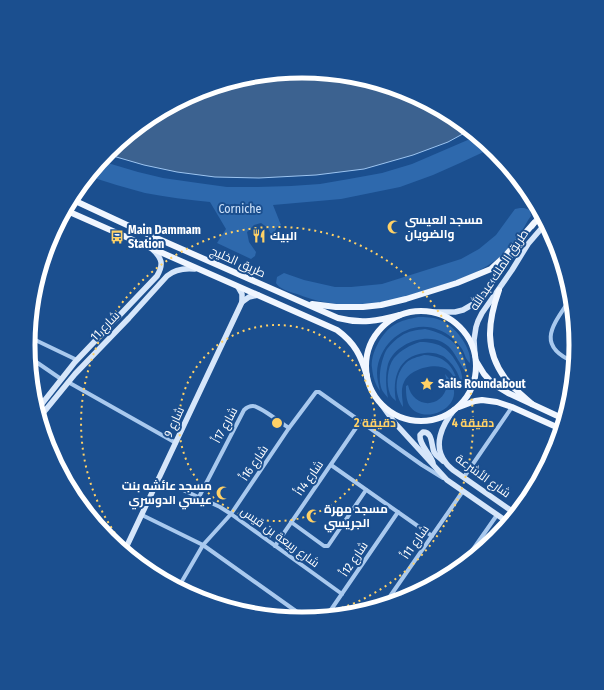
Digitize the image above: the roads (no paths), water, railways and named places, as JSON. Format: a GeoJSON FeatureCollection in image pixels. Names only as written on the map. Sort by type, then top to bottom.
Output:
{"type":"FeatureCollection","features":[{"type":"Feature","properties":{"kind":"main road","name":"طريق الخليج"},"geometry":{"type":"LineString","coordinates":[[77,202],[338,318],[357,322],[377,321],[400,315]]}},
{"type":"Feature","properties":{"kind":"main road","name":"طريق الخليج"},"geometry":{"type":"LineString","coordinates":[[70,212],[343,334],[359,353],[367,376]]}},
{"type":"Feature","properties":{"kind":"main road"},"geometry":{"type":"LineString","coordinates":[[299,301],[330,306],[363,307],[394,302],[457,283],[490,269],[506,256],[534,223]]}},
{"type":"Feature","properties":{"kind":"main road"},"geometry":{"type":"LineString","coordinates":[[498,290],[492,311],[490,326],[490,345],[492,355],[496,365],[506,379],[532,404]]}},
{"type":"Feature","properties":{"kind":"main road"},"geometry":{"type":"LineString","coordinates":[[456,409],[467,396],[474,381],[476,367],[470,341],[462,329],[450,319],[434,312],[414,311],[400,315],[382,326],[370,344],[366,359],[366,367],[372,392],[381,404],[389,411],[403,418],[418,421],[433,420],[475,401],[482,400],[497,402],[512,407],[556,427]]}},
{"type":"Feature","properties":{"kind":"main road"},"geometry":{"type":"LineString","coordinates":[[475,358],[484,374],[492,383],[508,393],[559,417]]}},
{"type":"Feature","properties":{"kind":"street","name":"طريق الملك عبدالله"},"geometry":{"type":"LineString","coordinates":[[434,312],[455,312],[463,310],[481,298],[537,219]]}},
{"type":"Feature","properties":{"kind":"street","name":"طريق الملك عبدالله"},"geometry":{"type":"LineString","coordinates":[[475,358],[474,340],[476,327],[482,313],[528,244],[542,228]]}},
{"type":"Feature","properties":{"kind":"street","name":"شارع 11"},"geometry":{"type":"LineString","coordinates":[[42,404],[77,360],[157,276],[160,270],[161,262],[156,253],[150,248]]}},
{"type":"Feature","properties":{"kind":"street","name":"شارع 11"},"geometry":{"type":"LineString","coordinates":[[44,412],[75,374],[170,273],[188,268],[198,269]]}},
{"type":"Feature","properties":{"kind":"street"},"geometry":{"type":"LineString","coordinates":[[238,287],[242,294],[242,302]]}},
{"type":"Feature","properties":{"kind":"street"},"geometry":{"type":"LineString","coordinates":[[242,302],[249,296],[258,295]]}},
{"type":"Feature","properties":{"kind":"street","name":"شارع 9"},"geometry":{"type":"LineString","coordinates":[[127,547],[242,302]]}},
{"type":"Feature","properties":{"kind":"street"},"geometry":{"type":"LineString","coordinates":[[566,305],[553,326],[550,338],[555,350],[568,359]]}},
{"type":"Feature","properties":{"kind":"street"},"geometry":{"type":"LineString","coordinates":[[122,312],[129,318]]}},
{"type":"Feature","properties":{"kind":"street"},"geometry":{"type":"LineString","coordinates":[[35,340],[77,360]]}},
{"type":"Feature","properties":{"kind":"street"},"geometry":{"type":"LineString","coordinates":[[36,362],[61,379]]}},
{"type":"Feature","properties":{"kind":"street"},"geometry":{"type":"LineString","coordinates":[[68,382],[176,443]]}},
{"type":"Feature","properties":{"kind":"street","name":"شارع 16أ"},"geometry":{"type":"LineString","coordinates":[[181,583],[203,546],[231,514],[289,428],[315,393],[320,393],[360,422]]}},
{"type":"Feature","properties":{"kind":"street","name":"شارع الأشرعة"},"geometry":{"type":"LineString","coordinates":[[381,404],[394,422],[447,480],[504,520]]}},
{"type":"Feature","properties":{"kind":"street","name":"شارع 17أ"},"geometry":{"type":"LineString","coordinates":[[199,497],[244,410],[247,407],[256,406],[289,428]]}},
{"type":"Feature","properties":{"kind":"street"},"geometry":{"type":"LineString","coordinates":[[464,477],[512,407]]}},
{"type":"Feature","properties":{"kind":"street","name":"شارع الأشرعة"},"geometry":{"type":"LineString","coordinates":[[456,409],[445,423],[440,434],[440,450],[445,462],[453,470],[512,511]]}},
{"type":"Feature","properties":{"kind":"street"},"geometry":{"type":"LineString","coordinates":[[360,422],[422,465],[447,480]]}},
{"type":"Feature","properties":{"kind":"street","name":"شارع 14أ"},"geometry":{"type":"LineString","coordinates":[[275,546],[360,422]]}},
{"type":"Feature","properties":{"kind":"street"},"geometry":{"type":"LineString","coordinates":[[434,466],[432,458],[420,439],[420,435],[425,431],[429,434],[435,454],[445,462]]}},
{"type":"Feature","properties":{"kind":"street"},"geometry":{"type":"LineString","coordinates":[[331,465],[432,536]]}},
{"type":"Feature","properties":{"kind":"street","name":"شارع ربيعة بن قيس"},"geometry":{"type":"LineString","coordinates":[[183,490],[220,507],[231,514],[342,594]]}},
{"type":"Feature","properties":{"kind":"street"},"geometry":{"type":"LineString","coordinates":[[291,522],[324,546],[329,545],[366,490]]}},
{"type":"Feature","properties":{"kind":"street","name":"شارع 11أ"},"geometry":{"type":"LineString","coordinates":[[389,598],[462,491]]}},
{"type":"Feature","properties":{"kind":"street","name":"شارع 12أ"},"geometry":{"type":"LineString","coordinates":[[331,610],[398,512]]}},
{"type":"Feature","properties":{"kind":"street"},"geometry":{"type":"LineString","coordinates":[[142,515],[203,546],[297,612]]}},
{"type":"Feature","properties":{"kind":"street"},"geometry":{"type":"LineString","coordinates":[[476,548],[497,515]]}},
{"type":"Feature","properties":{"kind":"place","name":"مسجد العيسى والضويان"},"geometry":{"type":"Point","coordinates":[394,227]}},
{"type":"Feature","properties":{"kind":"place","name":"البيك"},"geometry":{"type":"Point","coordinates":[259,236]}},
{"type":"Feature","properties":{"kind":"place","name":"Main Dammam Station"},"geometry":{"type":"Point","coordinates":[117,237]}},
{"type":"Feature","properties":{"kind":"place","name":"Sails Roundabout"},"geometry":{"type":"Point","coordinates":[427,384]}},
{"type":"Feature","properties":{"kind":"place","name":"مسجد عائشه بنت عيسي الدوسري"},"geometry":{"type":"Point","coordinates":[223,493]}},
{"type":"Feature","properties":{"kind":"place","name":"مسجد مهرة الجريسي"},"geometry":{"type":"Point","coordinates":[313,516]}},
{"type":"Feature","properties":{"kind":"park label","name":"Corniche"},"geometry":{"type":"Point","coordinates":[240,209]}}]}
